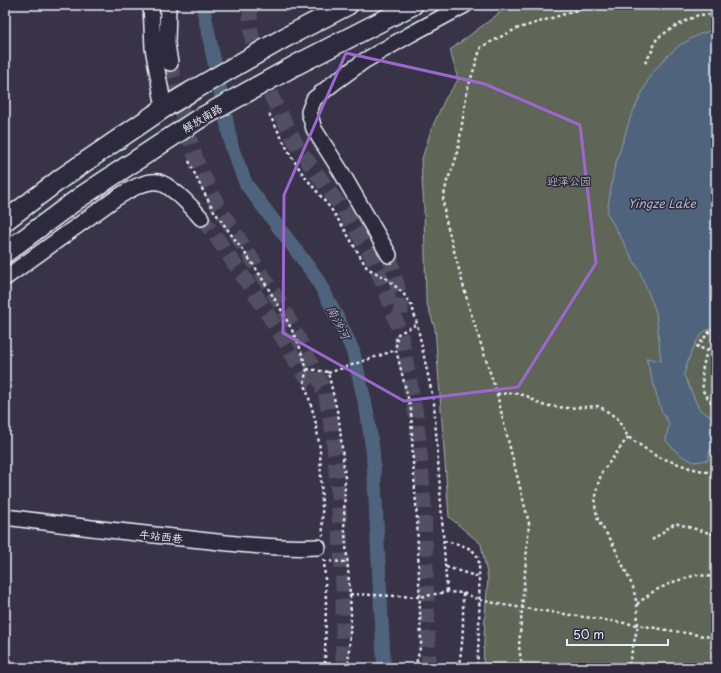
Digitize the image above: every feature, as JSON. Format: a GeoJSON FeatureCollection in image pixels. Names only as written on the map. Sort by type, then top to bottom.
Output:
{"type":"FeatureCollection","features":[{"type":"Feature","properties":{"kind":"main road"},"geometry":{"type":"LineString","coordinates":[[5,221],[63,177],[164,108],[286,36],[348,5]]}},
{"type":"Feature","properties":{"kind":"main road","name":"解放南路"},"geometry":{"type":"LineString","coordinates":[[5,253],[79,198],[197,120],[413,5]]}},
{"type":"Feature","properties":{"kind":"street"},"geometry":{"type":"LineString","coordinates":[[151,5],[153,48],[164,108]]}},
{"type":"Feature","properties":{"kind":"street"},"geometry":{"type":"LineString","coordinates":[[168,5],[167,44],[170,63]]}},
{"type":"Feature","properties":{"kind":"street"},"geometry":{"type":"LineString","coordinates":[[389,255],[340,170],[314,129],[309,112],[314,99],[364,61],[465,5]]}},
{"type":"Feature","properties":{"kind":"street"},"geometry":{"type":"LineString","coordinates":[[5,278],[116,198],[131,189],[147,183],[160,182],[173,190],[186,200],[201,218]]}},
{"type":"Feature","properties":{"kind":"street","name":"牛站西巷"},"geometry":{"type":"LineString","coordinates":[[5,516],[90,528],[254,546],[284,548],[322,547]]}},
{"type":"Feature","properties":{"kind":"path"},"geometry":{"type":"LineString","coordinates":[[522,668],[519,646],[529,522],[497,394],[469,307],[445,217],[443,200],[447,181],[455,162],[459,144],[467,91],[481,47],[516,29],[594,5]]}},
{"type":"Feature","properties":{"kind":"path"},"geometry":{"type":"LineString","coordinates":[[645,63],[652,52],[657,38],[698,15],[716,14]]}},
{"type":"Feature","properties":{"kind":"path"},"geometry":{"type":"LineString","coordinates":[[269,114],[302,174],[331,209],[364,264],[367,268],[387,280],[403,293],[412,306],[434,403],[448,592]]}},
{"type":"Feature","properties":{"kind":"path"},"geometry":{"type":"LineString","coordinates":[[189,161],[214,211],[255,267],[282,311],[298,342],[307,369],[304,381],[315,419],[320,449],[322,547],[326,600],[325,668]]}},
{"type":"Feature","properties":{"kind":"path"},"geometry":{"type":"LineString","coordinates":[[415,668],[421,644],[417,518],[411,410],[396,350],[396,341],[398,334],[417,324]]}},
{"type":"Feature","properties":{"kind":"path"},"geometry":{"type":"LineString","coordinates":[[707,350],[697,347],[709,332],[716,331]]}},
{"type":"Feature","properties":{"kind":"path"},"geometry":{"type":"LineString","coordinates":[[716,344],[707,350],[702,371],[703,390],[716,409]]}},
{"type":"Feature","properties":{"kind":"path"},"geometry":{"type":"LineString","coordinates":[[307,369],[328,373],[396,350]]}},
{"type":"Feature","properties":{"kind":"path"},"geometry":{"type":"LineString","coordinates":[[328,373],[339,419],[344,463],[344,521],[350,594],[348,668]]}},
{"type":"Feature","properties":{"kind":"path"},"geometry":{"type":"LineString","coordinates":[[497,394],[514,393],[527,396],[540,405],[567,408],[599,406],[617,418],[628,437],[656,456],[690,468],[716,474]]}},
{"type":"Feature","properties":{"kind":"path"},"geometry":{"type":"LineString","coordinates":[[628,437],[602,472],[597,487],[595,505],[598,521],[611,540],[634,587],[638,626],[628,668]]}},
{"type":"Feature","properties":{"kind":"path"},"geometry":{"type":"LineString","coordinates":[[652,540],[674,523],[716,535]]}},
{"type":"Feature","properties":{"kind":"path"},"geometry":{"type":"LineString","coordinates":[[444,541],[458,544],[470,549],[477,556],[480,600],[477,668]]}},
{"type":"Feature","properties":{"kind":"path"},"geometry":{"type":"LineString","coordinates":[[324,561],[348,562]]}},
{"type":"Feature","properties":{"kind":"path"},"geometry":{"type":"LineString","coordinates":[[446,567],[479,577]]}},
{"type":"Feature","properties":{"kind":"path"},"geometry":{"type":"LineString","coordinates":[[637,605],[654,590],[673,582],[696,575],[716,577]]}},
{"type":"Feature","properties":{"kind":"path"},"geometry":{"type":"LineString","coordinates":[[350,594],[419,597],[448,592],[462,593],[480,600],[522,608],[716,638]]}},
{"type":"Feature","properties":{"kind":"path"},"geometry":{"type":"LineString","coordinates":[[458,668],[463,642],[464,621],[462,593]]}},
{"type":"Feature","properties":{"kind":"highlighted area"},"geometry":{"type":"Polygon","coordinates":[[[346,53],[485,84],[580,125],[596,263],[518,387],[404,401],[283,333],[284,195],[346,53]]]}},
{"type":"Feature","properties":{"kind":"green space","name":"迎泽公园"},"geometry":{"type":"Polygon","coordinates":[[[510,5],[716,5],[716,668],[483,668],[488,579],[481,544],[449,517],[435,328],[426,301],[424,208],[421,162],[431,130],[445,99],[458,80],[450,50],[510,5]]]}},
{"type":"Feature","properties":{"kind":"water","name":"Yingze Lake"},"geometry":{"type":"Polygon","coordinates":[[[716,29],[716,329],[705,331],[700,336],[687,363],[684,375],[699,409],[716,420],[716,452],[710,449],[708,460],[694,462],[680,455],[666,441],[669,423],[661,410],[646,358],[661,361],[656,312],[640,272],[607,213],[614,169],[631,116],[650,76],[667,56],[680,45],[700,34],[716,29]]]}},
{"type":"Feature","properties":{"kind":"waterway","name":"南沙河"},"geometry":{"type":"LineString","coordinates":[[204,5],[204,12],[232,148],[246,184],[316,277],[353,351],[367,412],[373,453],[384,668]]}},
{"type":"Feature","properties":{"kind":"tunnel"},"geometry":{"type":"LineString","coordinates":[[250,5],[250,25],[256,62],[269,92],[299,149],[348,217],[372,256],[401,336],[416,415],[421,464],[424,505],[429,668]]}},
{"type":"Feature","properties":{"kind":"tunnel"},"geometry":{"type":"LineString","coordinates":[[170,63],[184,121],[197,162],[218,206],[282,306],[325,391],[333,434],[338,492],[343,586],[343,668]]}},
{"type":"Feature","properties":{"kind":"tunnel"},"geometry":{"type":"LineString","coordinates":[[201,218],[214,234],[257,297],[302,372],[321,388]]}},
{"type":"Feature","properties":{"kind":"tunnel"},"geometry":{"type":"LineString","coordinates":[[389,255],[401,299],[401,321]]}}]}
